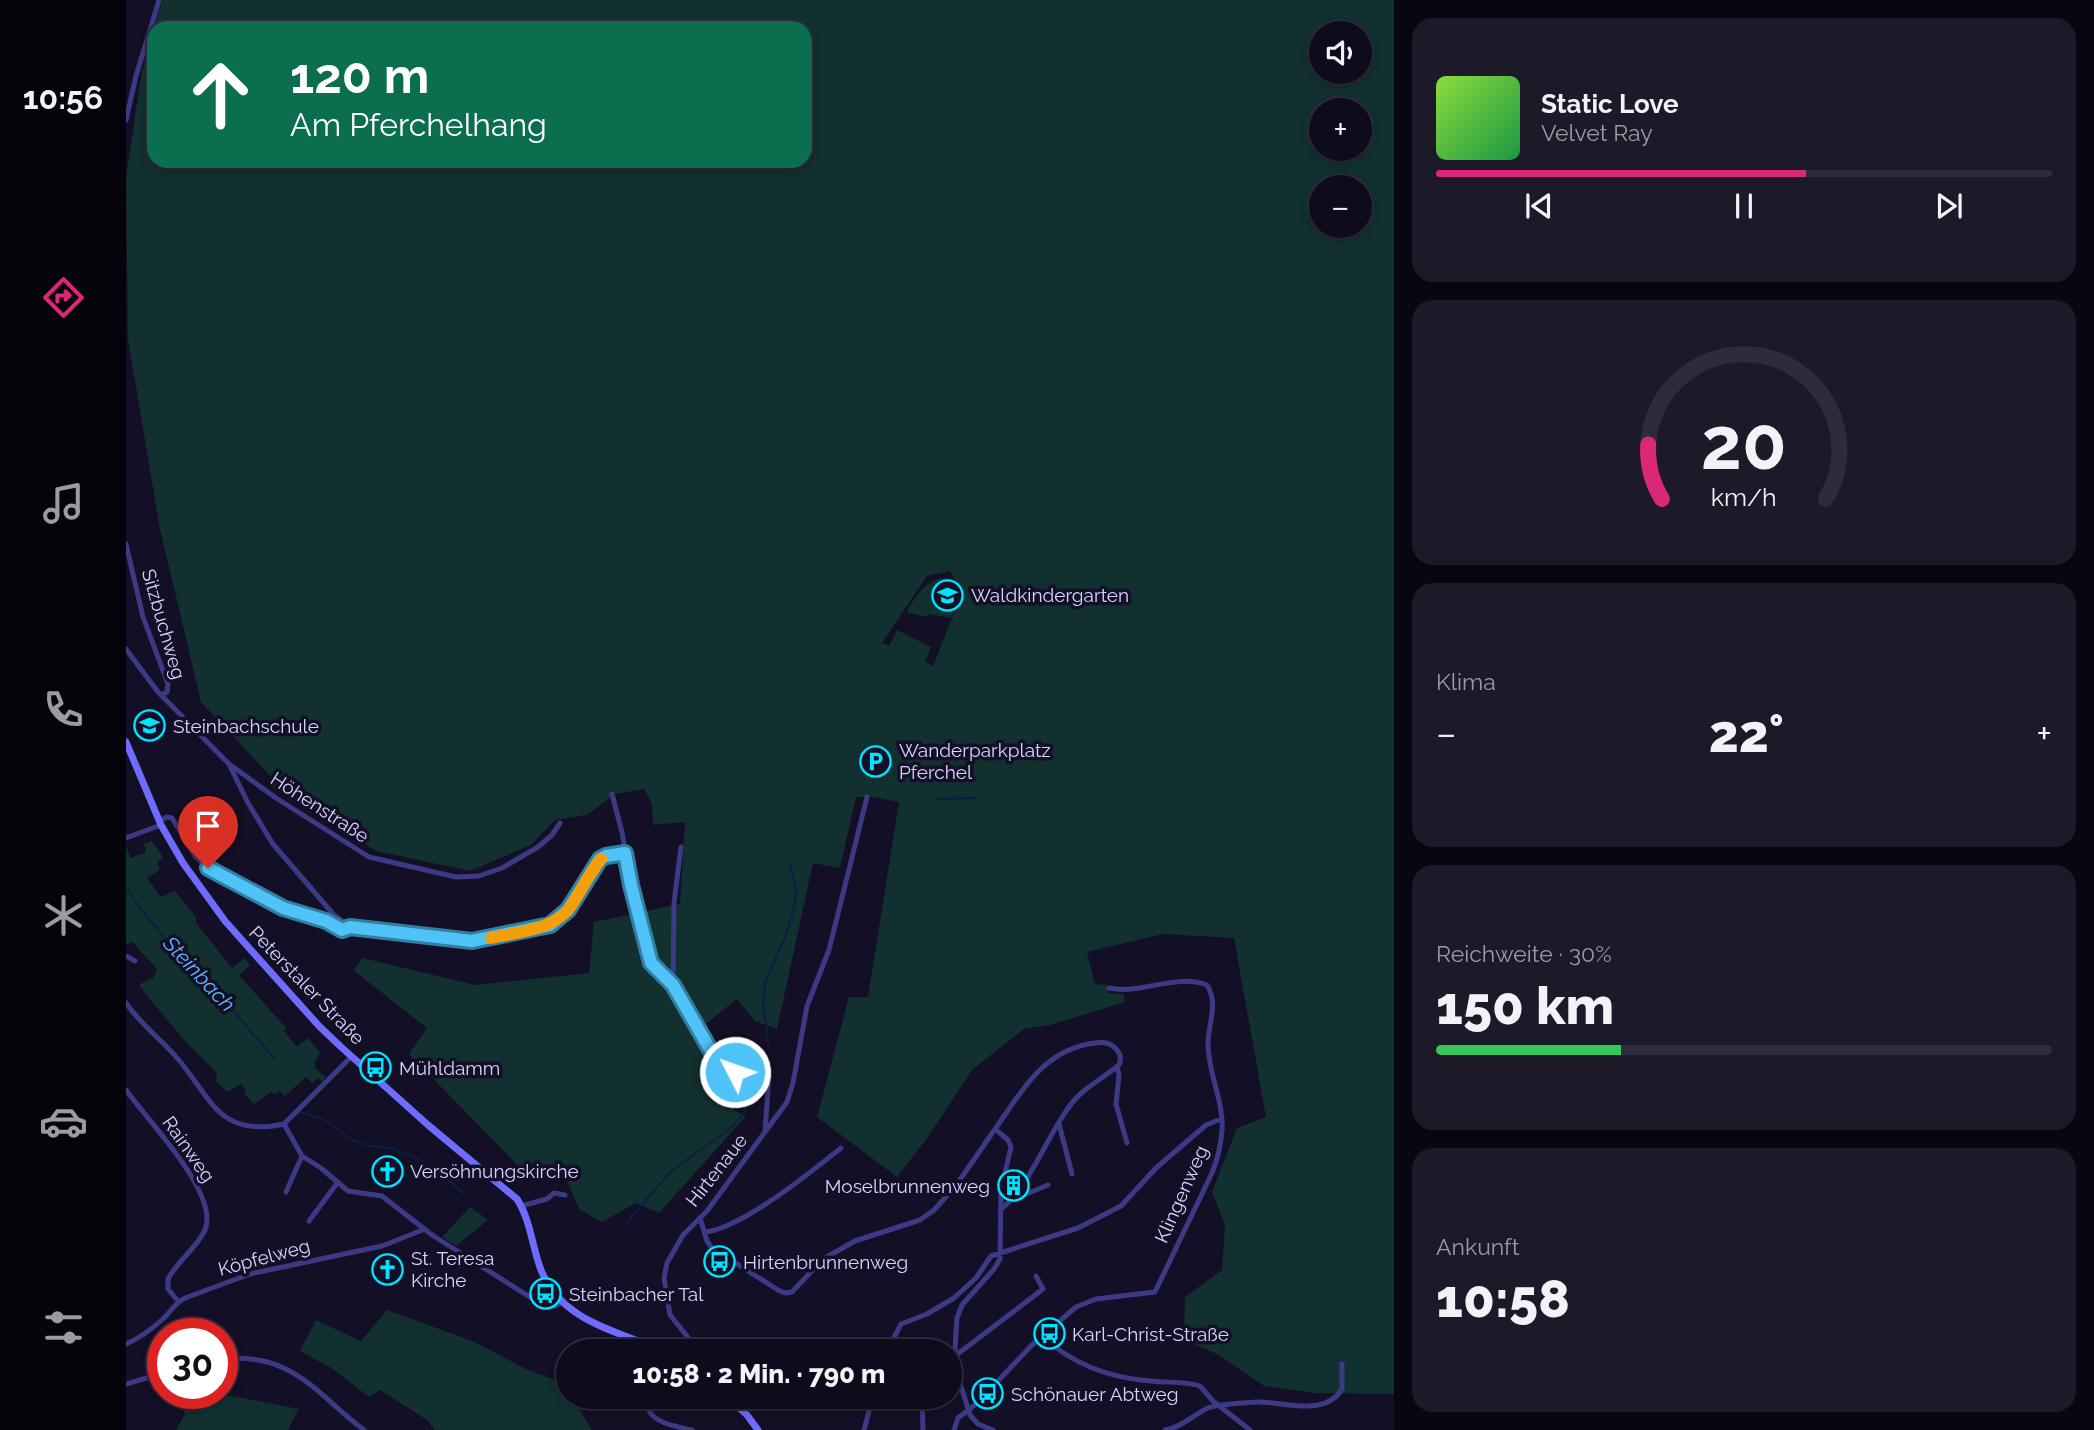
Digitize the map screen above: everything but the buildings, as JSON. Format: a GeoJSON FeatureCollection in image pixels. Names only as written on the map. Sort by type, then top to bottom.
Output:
{"type":"FeatureCollection","features":[{"type":"Feature","properties":{"kind":"main road","name":"Peterstaler Straße"},"geometry":{"type":"LineString","coordinates":[[126,742],[160,823],[183,863],[225,921],[319,1026],[468,1160],[512,1194],[521,1206],[541,1271],[563,1302],[601,1328],[631,1339]]}},
{"type":"Feature","properties":{"kind":"main road"},"geometry":{"type":"LineString","coordinates":[[743,1410],[758,1430]]}},
{"type":"Feature","properties":{"kind":"street"},"geometry":{"type":"LineString","coordinates":[[153,21],[159,0]]}},
{"type":"Feature","properties":{"kind":"street"},"geometry":{"type":"LineString","coordinates":[[126,120],[147,40]]}},
{"type":"Feature","properties":{"kind":"street","name":"Sitzbuchweg"},"geometry":{"type":"LineString","coordinates":[[126,544],[148,635],[168,684],[167,692],[161,695],[126,649]]}},
{"type":"Feature","properties":{"kind":"street","name":"Höhenstraße"},"geometry":{"type":"LineString","coordinates":[[161,695],[229,764],[276,799],[369,857],[456,877],[486,874],[512,863],[543,844],[560,822]]}},
{"type":"Feature","properties":{"kind":"street"},"geometry":{"type":"LineString","coordinates":[[229,764],[248,803],[274,844],[334,915],[350,927]]}},
{"type":"Feature","properties":{"kind":"street"},"geometry":{"type":"LineString","coordinates":[[612,794],[651,963],[673,985],[696,1029],[723,1068],[730,1072],[738,1070],[758,1058],[766,1063],[769,1092],[764,1134]]}},
{"type":"Feature","properties":{"kind":"street","name":"Hirtenaue"},"geometry":{"type":"LineString","coordinates":[[689,1339],[671,1318],[664,1278],[672,1252],[787,1102],[807,1006],[829,950],[867,797]]}},
{"type":"Feature","properties":{"kind":"street"},"geometry":{"type":"LineString","coordinates":[[126,838],[160,823],[167,817],[172,818],[195,856],[215,873],[283,908],[326,921],[342,930],[350,927],[472,941],[550,925],[568,910],[600,859],[625,853]]}},
{"type":"Feature","properties":{"kind":"street"},"geometry":{"type":"LineString","coordinates":[[673,985],[674,903],[681,847]]}},
{"type":"Feature","properties":{"kind":"street"},"geometry":{"type":"LineString","coordinates":[[126,956],[135,961]]}},
{"type":"Feature","properties":{"kind":"street","name":"Klingenweg"},"geometry":{"type":"LineString","coordinates":[[1042,1336],[1068,1313],[1088,1301],[1155,1292],[1220,1152],[1221,1119],[1208,1043],[1212,992],[1207,985],[1186,981],[1123,991],[1109,988]]}},
{"type":"Feature","properties":{"kind":"street"},"geometry":{"type":"LineString","coordinates":[[126,1003],[151,1034],[177,1058],[220,1115],[242,1125],[284,1124],[352,1056]]}},
{"type":"Feature","properties":{"kind":"street"},"geometry":{"type":"LineString","coordinates":[[700,1218],[710,1245],[778,1290],[790,1293],[823,1259],[855,1241],[912,1223],[929,1214],[955,1187],[1034,1073],[1063,1052],[1096,1043],[1109,1044],[1120,1056],[1121,1062],[1081,1093],[1069,1106],[1014,1197],[1000,1210]]}},
{"type":"Feature","properties":{"kind":"street"},"geometry":{"type":"LineString","coordinates":[[1116,1067],[1119,1075],[1116,1104],[1127,1143]]}},
{"type":"Feature","properties":{"kind":"street","name":"Rainweg"},"geometry":{"type":"LineString","coordinates":[[126,1090],[177,1153],[203,1198],[205,1230],[167,1279],[168,1289],[178,1301]]}},
{"type":"Feature","properties":{"kind":"street"},"geometry":{"type":"LineString","coordinates":[[893,1339],[901,1324],[927,1314],[954,1298],[976,1278],[991,1256],[1078,1228],[1121,1206],[1156,1168],[1206,1125],[1221,1119]]}},
{"type":"Feature","properties":{"kind":"street"},"geometry":{"type":"LineString","coordinates":[[284,1124],[302,1156],[353,1193],[382,1196],[425,1229],[509,1286],[544,1306],[555,1306],[563,1302]]}},
{"type":"Feature","properties":{"kind":"street"},"geometry":{"type":"LineString","coordinates":[[1059,1124],[1072,1174]]}},
{"type":"Feature","properties":{"kind":"street"},"geometry":{"type":"LineString","coordinates":[[956,1339],[957,1318],[961,1305],[994,1269],[1000,1255],[1001,1190],[1011,1147],[1008,1140],[995,1129]]}},
{"type":"Feature","properties":{"kind":"street"},"geometry":{"type":"LineString","coordinates":[[705,1232],[720,1230],[731,1224],[792,1186],[841,1148]]}},
{"type":"Feature","properties":{"kind":"street"},"geometry":{"type":"LineString","coordinates":[[286,1192],[302,1156]]}},
{"type":"Feature","properties":{"kind":"street"},"geometry":{"type":"LineString","coordinates":[[309,1221],[338,1182]]}},
{"type":"Feature","properties":{"kind":"street"},"geometry":{"type":"LineString","coordinates":[[1014,1197],[1048,1185]]}},
{"type":"Feature","properties":{"kind":"street"},"geometry":{"type":"LineString","coordinates":[[521,1206],[550,1198],[554,1193],[565,1195]]}},
{"type":"Feature","properties":{"kind":"street","name":"Köpfelweg"},"geometry":{"type":"LineString","coordinates":[[126,1344],[150,1330],[178,1301],[250,1274],[372,1248],[425,1229]]}},
{"type":"Feature","properties":{"kind":"street"},"geometry":{"type":"LineString","coordinates":[[962,1351],[1043,1289],[1036,1276]]}},
{"type":"Feature","properties":{"kind":"street"},"geometry":{"type":"LineString","coordinates":[[954,1430],[958,1418],[1042,1336],[1065,1355],[1095,1369],[1132,1379],[1196,1384],[1250,1430]]}},
{"type":"Feature","properties":{"kind":"street"},"geometry":{"type":"LineString","coordinates":[[238,1359],[260,1360],[288,1370],[311,1384],[364,1430]]}},
{"type":"Feature","properties":{"kind":"street"},"geometry":{"type":"LineString","coordinates":[[1165,1430],[1179,1426],[1210,1407],[1265,1402],[1311,1405],[1328,1402],[1342,1389],[1342,1364]]}},
{"type":"Feature","properties":{"kind":"street"},"geometry":{"type":"LineString","coordinates":[[126,1384],[147,1378]]}},
{"type":"Feature","properties":{"kind":"street"},"geometry":{"type":"LineString","coordinates":[[962,1390],[968,1410],[978,1424],[993,1430]]}},
{"type":"Feature","properties":{"kind":"street"},"geometry":{"type":"LineString","coordinates":[[648,1409],[658,1420],[692,1430]]}},
{"type":"Feature","properties":{"kind":"street"},"geometry":{"type":"LineString","coordinates":[[864,1430],[870,1409]]}},
{"type":"Feature","properties":{"kind":"street"},"geometry":{"type":"LineString","coordinates":[[922,1409],[923,1430]]}},
{"type":"Feature","properties":{"kind":"green space"},"geometry":{"type":"Polygon","coordinates":[[[162,0],[1394,0],[1394,1394],[1314,1393],[1264,1386],[1217,1354],[1184,1340],[1185,1297],[1222,1270],[1225,1225],[1212,1192],[1237,1128],[1266,1117],[1234,938],[1163,934],[1087,952],[1095,984],[1107,985],[1108,993],[1124,994],[1125,1002],[1050,1025],[1024,1029],[972,1070],[928,1137],[897,1177],[817,1117],[849,997],[868,997],[899,802],[856,797],[840,868],[813,863],[777,1029],[755,1021],[737,999],[692,1035],[725,1078],[735,1111],[746,1116],[659,1213],[636,1203],[602,1222],[579,1209],[563,1172],[531,1179],[409,1054],[427,1028],[353,970],[363,958],[475,985],[589,973],[594,922],[680,904],[685,822],[653,825],[652,804],[644,789],[615,794],[587,815],[555,820],[531,845],[470,871],[376,851],[273,788],[273,779],[201,702],[160,529],[128,339],[126,179],[141,75],[147,54],[147,168],[812,168],[812,21],[156,21],[162,0]],[[950,571],[927,576],[882,643],[889,646],[897,630],[931,647],[925,662],[933,666],[954,613],[950,618],[929,614],[925,617],[907,612],[920,592],[932,582],[947,578],[955,580],[950,571]]]}},
{"type":"Feature","properties":{"kind":"green space"},"geometry":{"type":"Polygon","coordinates":[[[152,841],[163,857],[157,863],[160,870],[147,878],[161,897],[175,891],[196,917],[196,923],[232,968],[245,958],[250,965],[239,975],[286,1028],[284,1031],[297,1047],[308,1038],[320,1053],[315,1068],[326,1077],[322,1082],[318,1078],[312,1083],[306,1077],[286,1095],[280,1091],[275,1095],[271,1092],[254,1104],[244,1094],[246,1091],[241,1084],[228,1092],[216,1082],[217,1073],[183,1039],[140,987],[140,984],[153,978],[157,970],[133,942],[126,942],[126,847],[131,858],[146,852],[144,844],[152,841]]]}},
{"type":"Feature","properties":{"kind":"green space"},"geometry":{"type":"Polygon","coordinates":[[[470,1207],[488,1220],[456,1246],[442,1237],[470,1207]]]}},
{"type":"Feature","properties":{"kind":"green space"},"geometry":{"type":"Polygon","coordinates":[[[387,1310],[475,1342],[526,1369],[556,1381],[556,1409],[579,1409],[592,1430],[435,1430],[427,1420],[380,1390],[369,1397],[333,1369],[300,1351],[316,1320],[361,1341],[387,1310]]]}},
{"type":"Feature","properties":{"kind":"green space"},"geometry":{"type":"Polygon","coordinates":[[[238,1397],[299,1409],[288,1430],[176,1430],[185,1414],[183,1411],[238,1409],[238,1397]]]}},
{"type":"Feature","properties":{"kind":"waterway"},"geometry":{"type":"LineString","coordinates":[[936,799],[974,798]]}},
{"type":"Feature","properties":{"kind":"waterway"},"geometry":{"type":"LineString","coordinates":[[769,1045],[763,1007],[765,983],[794,908],[796,891],[790,864]]}},
{"type":"Feature","properties":{"kind":"waterway","name":"Steinbach"},"geometry":{"type":"LineString","coordinates":[[127,888],[167,941],[198,970],[274,1058]]}},
{"type":"Feature","properties":{"kind":"waterway"},"geometry":{"type":"LineString","coordinates":[[625,1225],[668,1175],[740,1118],[754,1093]]}},
{"type":"Feature","properties":{"kind":"waterway","name":"Steinbach"},"geometry":{"type":"LineString","coordinates":[[300,1112],[325,1120],[352,1140],[370,1146],[391,1148],[423,1161],[464,1194]]}},
{"type":"Feature","properties":{"kind":"slow traffic"},"geometry":{"type":"LineString","coordinates":[[491,938],[550,925],[559,919],[568,910],[601,859]]}},
{"type":"Feature","properties":{"kind":"place","name":"Waldkindergarten"},"geometry":{"type":"Point","coordinates":[948,595]}},
{"type":"Feature","properties":{"kind":"place","name":"Steinbachschule"},"geometry":{"type":"Point","coordinates":[150,726]}},
{"type":"Feature","properties":{"kind":"place","name":"Wanderparkplatz Pferchel"},"geometry":{"type":"Point","coordinates":[876,761]}},
{"type":"Feature","properties":{"kind":"place","name":"Mühldamm"},"geometry":{"type":"Point","coordinates":[376,1068]}},
{"type":"Feature","properties":{"kind":"place","name":"Versöhnungskirche"},"geometry":{"type":"Point","coordinates":[387,1171]}},
{"type":"Feature","properties":{"kind":"place","name":"Moselbrunnenweg"},"geometry":{"type":"Point","coordinates":[1013,1186]}},
{"type":"Feature","properties":{"kind":"place","name":"Hirtenbrunnenweg"},"geometry":{"type":"Point","coordinates":[720,1262]}},
{"type":"Feature","properties":{"kind":"place","name":"St. Teresa Kirche"},"geometry":{"type":"Point","coordinates":[388,1269]}},
{"type":"Feature","properties":{"kind":"place","name":"Steinbacher Tal"},"geometry":{"type":"Point","coordinates":[546,1294]}},
{"type":"Feature","properties":{"kind":"place","name":"Karl-Christ-Straße"},"geometry":{"type":"Point","coordinates":[1049,1334]}},
{"type":"Feature","properties":{"kind":"place","name":"Schönauer Abtweg"},"geometry":{"type":"Point","coordinates":[988,1394]}},
{"type":"Feature","properties":{"kind":"route"},"geometry":{"type":"LineString","coordinates":[[208,868],[283,908],[326,921],[342,930],[350,927],[472,941],[550,925],[568,910],[600,859],[625,853],[652,967],[673,985],[715,1058],[723,1068],[735,1072]]}}]}
